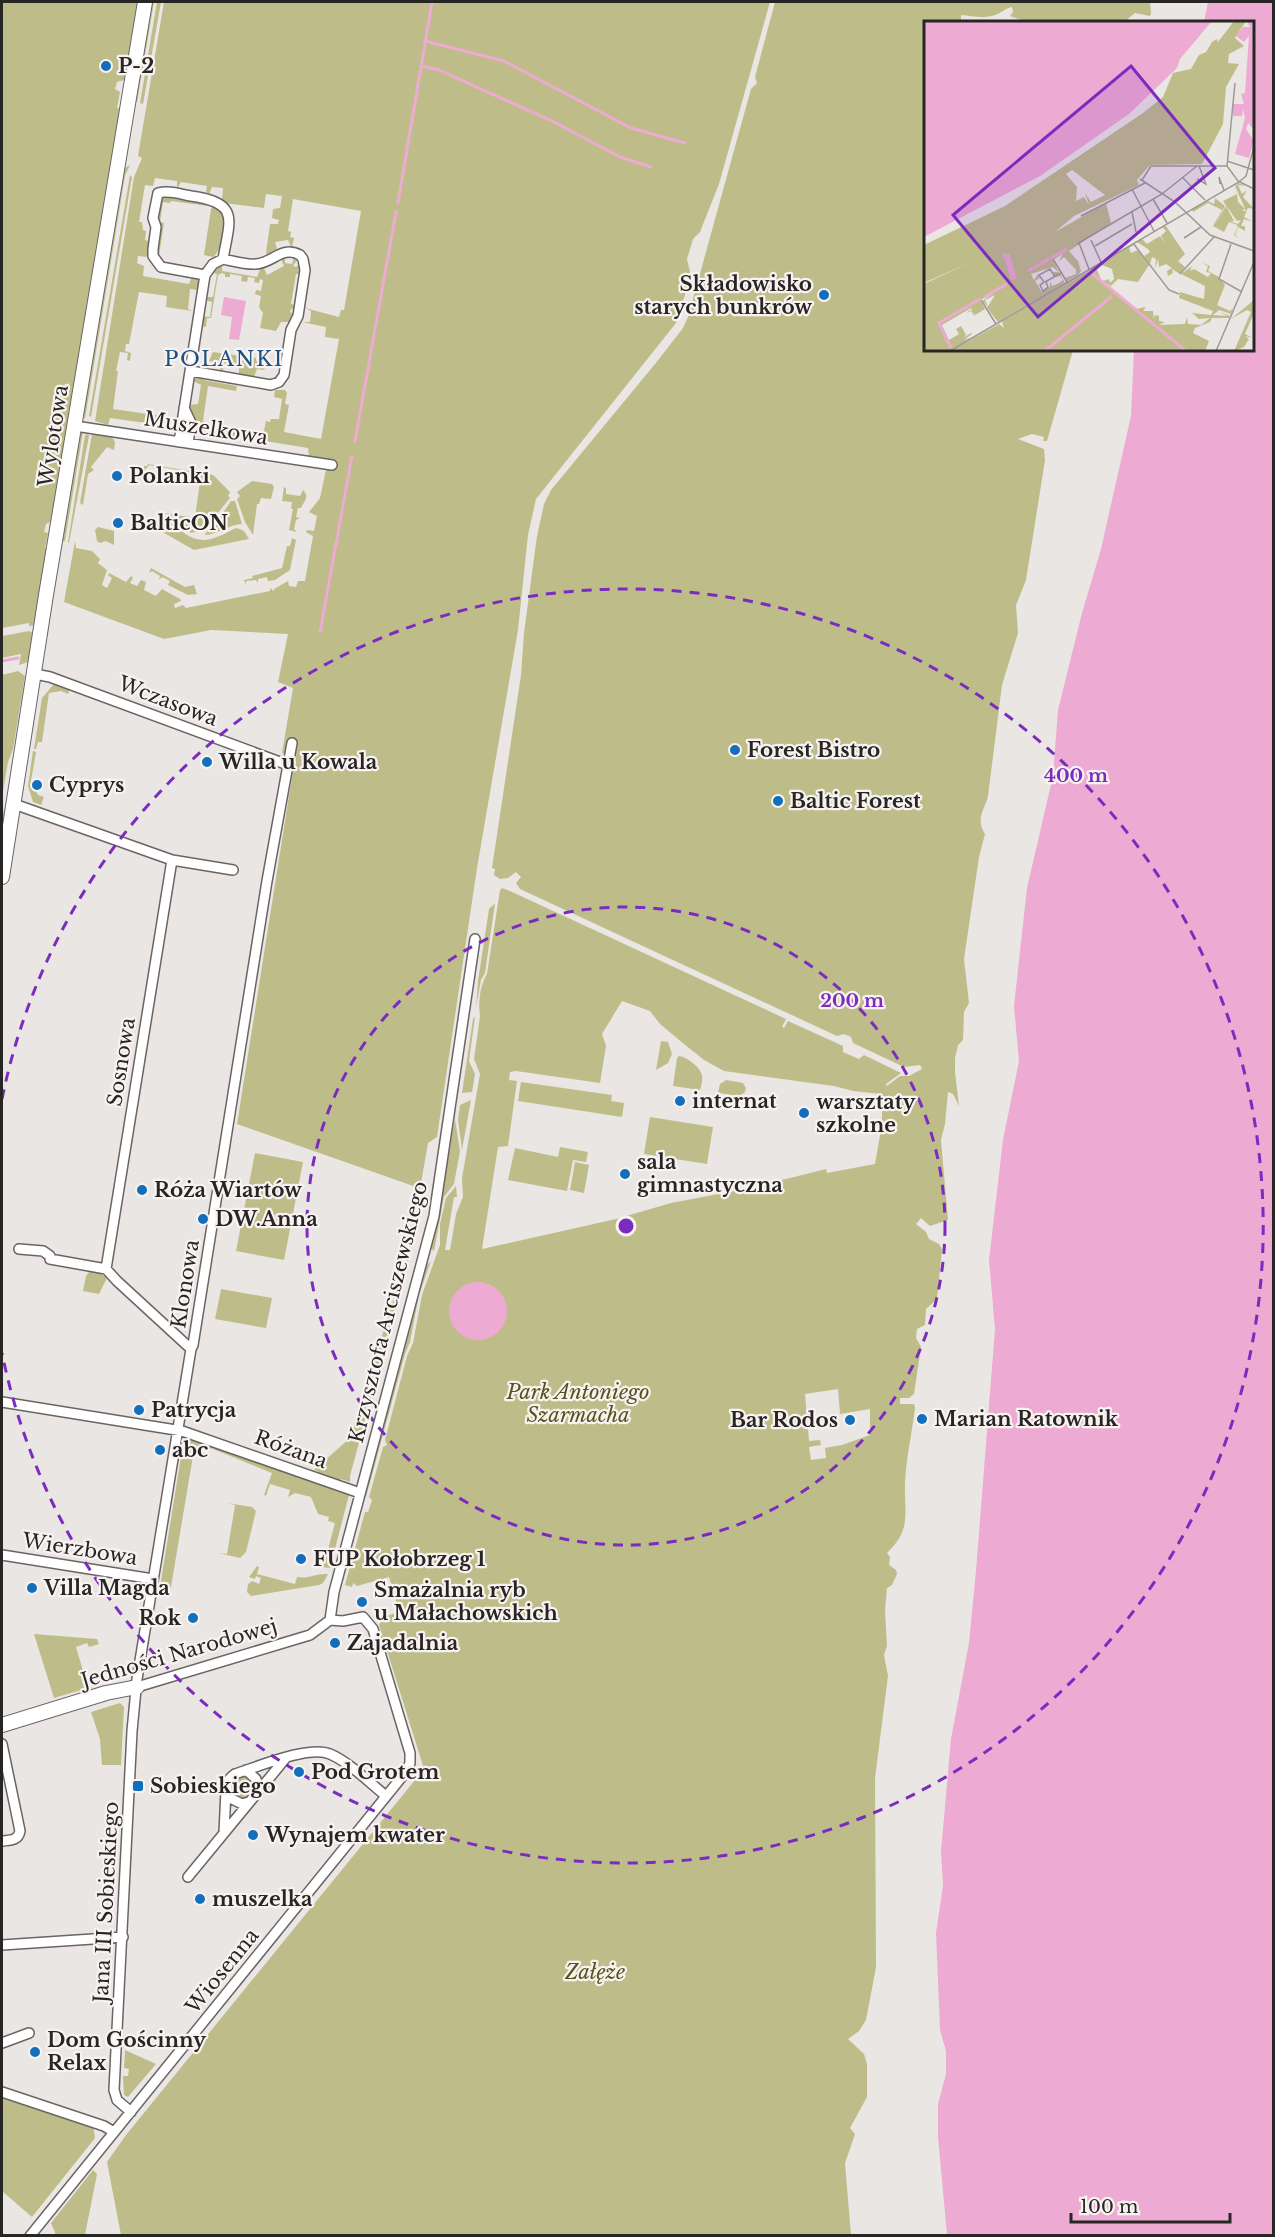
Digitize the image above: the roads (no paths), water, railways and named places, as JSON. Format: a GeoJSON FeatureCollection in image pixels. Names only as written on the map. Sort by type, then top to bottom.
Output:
{"type":"FeatureCollection","features":[{"type":"Feature","properties":{"kind":"street","name":"Wylotowa"},"geometry":{"type":"LineString","coordinates":[[2,877],[145,2]]}},
{"type":"Feature","properties":{"kind":"street"},"geometry":{"type":"LineString","coordinates":[[205,275],[161,267],[157,263],[153,256],[156,227],[153,218],[158,193],[168,192],[208,198],[216,201],[225,209],[230,220],[223,259]]}},
{"type":"Feature","properties":{"kind":"street"},"geometry":{"type":"LineString","coordinates":[[184,442],[191,423],[184,408],[205,275],[213,264],[223,259],[255,264],[267,261],[284,252],[295,252],[303,259],[305,265],[298,316],[291,330],[284,375],[279,382],[271,385],[191,371]]}},
{"type":"Feature","properties":{"kind":"street","name":"Muszelkowa"},"geometry":{"type":"LineString","coordinates":[[75,426],[332,465]]}},
{"type":"Feature","properties":{"kind":"street","name":"Wczasowa"},"geometry":{"type":"LineString","coordinates":[[34,674],[50,676],[288,765]]}},
{"type":"Feature","properties":{"kind":"street","name":"Klonowa"},"geometry":{"type":"LineString","coordinates":[[137,1687],[267,881],[292,743]]}},
{"type":"Feature","properties":{"kind":"street"},"geometry":{"type":"LineString","coordinates":[[14,804],[171,860],[233,870]]}},
{"type":"Feature","properties":{"kind":"street","name":"Sosnowa"},"geometry":{"type":"LineString","coordinates":[[106,1269],[171,860]]}},
{"type":"Feature","properties":{"kind":"street","name":"Krzysztofa Arciszewskiego"},"geometry":{"type":"LineString","coordinates":[[330,1620],[333,1592],[358,1492],[434,1216],[475,939]]}},
{"type":"Feature","properties":{"kind":"street"},"geometry":{"type":"LineString","coordinates":[[19,1249],[43,1251],[50,1256],[50,1259],[106,1269],[191,1349]]}},
{"type":"Feature","properties":{"kind":"street","name":"Różana"},"geometry":{"type":"LineString","coordinates":[[2,1402],[177,1430],[358,1492]]}},
{"type":"Feature","properties":{"kind":"street","name":"Wierzbowa"},"geometry":{"type":"LineString","coordinates":[[2,1555],[153,1580]]}},
{"type":"Feature","properties":{"kind":"street","name":"Jedności Narodowej"},"geometry":{"type":"LineString","coordinates":[[2,1725],[106,1693],[137,1687],[293,1641],[315,1633],[330,1620],[343,1621],[363,1617]]}},
{"type":"Feature","properties":{"kind":"street","name":"Wiosenna"},"geometry":{"type":"LineString","coordinates":[[30,2235],[407,1770],[410,1753],[373,1629],[363,1617]]}},
{"type":"Feature","properties":{"kind":"street","name":"Jana III Sobieskiego"},"geometry":{"type":"LineString","coordinates":[[131,2112],[117,2100],[114,2091],[132,1731],[137,1687]]}},
{"type":"Feature","properties":{"kind":"street"},"geometry":{"type":"LineString","coordinates":[[2,1744],[20,1831],[14,1840],[2,1841]]}},
{"type":"Feature","properties":{"kind":"street"},"geometry":{"type":"LineString","coordinates":[[224,1833],[226,1788],[230,1778],[246,1770],[304,1753],[326,1752],[386,1796]]}},
{"type":"Feature","properties":{"kind":"street"},"geometry":{"type":"LineString","coordinates":[[188,1877],[285,1759]]}},
{"type":"Feature","properties":{"kind":"street"},"geometry":{"type":"LineString","coordinates":[[246,1770],[256,1779],[258,1791]]}},
{"type":"Feature","properties":{"kind":"street"},"geometry":{"type":"LineString","coordinates":[[226,1788],[230,1798],[235,1802],[242,1804],[249,1802]]}},
{"type":"Feature","properties":{"kind":"street"},"geometry":{"type":"LineString","coordinates":[[2,1945],[123,1937]]}},
{"type":"Feature","properties":{"kind":"street"},"geometry":{"type":"LineString","coordinates":[[2,2043],[29,2033]]}},
{"type":"Feature","properties":{"kind":"street"},"geometry":{"type":"LineString","coordinates":[[2,2092],[104,2126],[114,2132]]}},
{"type":"Feature","properties":{"kind":"waterway"},"geometry":{"type":"LineString","coordinates":[[398,203],[432,2]]}},
{"type":"Feature","properties":{"kind":"waterway"},"geometry":{"type":"LineString","coordinates":[[425,41],[504,61],[631,128],[685,143]]}},
{"type":"Feature","properties":{"kind":"waterway"},"geometry":{"type":"LineString","coordinates":[[421,66],[439,70],[554,122],[620,157],[651,167]]}},
{"type":"Feature","properties":{"kind":"waterway"},"geometry":{"type":"LineString","coordinates":[[355,441],[396,212]]}},
{"type":"Feature","properties":{"kind":"waterway"},"geometry":{"type":"LineString","coordinates":[[320,632],[352,456]]}},
{"type":"Feature","properties":{"kind":"waterway"},"geometry":{"type":"LineString","coordinates":[[2,661],[18,658]]}},
{"type":"Feature","properties":{"kind":"place","name":"P-2"},"geometry":{"type":"Point","coordinates":[106,66]}},
{"type":"Feature","properties":{"kind":"place","name":"Składowisko starych bunkrów"},"geometry":{"type":"Point","coordinates":[824,295]}},
{"type":"Feature","properties":{"kind":"place","name":"Polanki"},"geometry":{"type":"Point","coordinates":[117,476]}},
{"type":"Feature","properties":{"kind":"place","name":"BalticON"},"geometry":{"type":"Point","coordinates":[118,523]}},
{"type":"Feature","properties":{"kind":"place","name":"Forest Bistro"},"geometry":{"type":"Point","coordinates":[735,750]}},
{"type":"Feature","properties":{"kind":"place","name":"Willa u Kowala"},"geometry":{"type":"Point","coordinates":[207,762]}},
{"type":"Feature","properties":{"kind":"place","name":"Cyprys"},"geometry":{"type":"Point","coordinates":[37,785]}},
{"type":"Feature","properties":{"kind":"place","name":"Baltic Forest"},"geometry":{"type":"Point","coordinates":[778,801]}},
{"type":"Feature","properties":{"kind":"place","name":"internat"},"geometry":{"type":"Point","coordinates":[680,1101]}},
{"type":"Feature","properties":{"kind":"place","name":"warsztaty szkolne"},"geometry":{"type":"Point","coordinates":[804,1113]}},
{"type":"Feature","properties":{"kind":"place","name":"sala gimnastyczna"},"geometry":{"type":"Point","coordinates":[625,1174]}},
{"type":"Feature","properties":{"kind":"place","name":"Róża Wiartów"},"geometry":{"type":"Point","coordinates":[142,1190]}},
{"type":"Feature","properties":{"kind":"place","name":"DW.Anna"},"geometry":{"type":"Point","coordinates":[203,1219]}},
{"type":"Feature","properties":{"kind":"place","name":"Patrycja"},"geometry":{"type":"Point","coordinates":[139,1410]}},
{"type":"Feature","properties":{"kind":"place","name":"Marian Ratownik"},"geometry":{"type":"Point","coordinates":[922,1419]}},
{"type":"Feature","properties":{"kind":"place","name":"Bar Rodos"},"geometry":{"type":"Point","coordinates":[850,1420]}},
{"type":"Feature","properties":{"kind":"place","name":"abc"},"geometry":{"type":"Point","coordinates":[160,1450]}},
{"type":"Feature","properties":{"kind":"place","name":"FUP Kołobrzeg 1"},"geometry":{"type":"Point","coordinates":[301,1559]}},
{"type":"Feature","properties":{"kind":"place","name":"Villa Magda"},"geometry":{"type":"Point","coordinates":[32,1588]}},
{"type":"Feature","properties":{"kind":"place","name":"Smażalnia ryb u Małachowskich"},"geometry":{"type":"Point","coordinates":[362,1602]}},
{"type":"Feature","properties":{"kind":"place","name":"Rok"},"geometry":{"type":"Point","coordinates":[193,1618]}},
{"type":"Feature","properties":{"kind":"place","name":"Zajadalnia"},"geometry":{"type":"Point","coordinates":[335,1643]}},
{"type":"Feature","properties":{"kind":"place","name":"Pod Grotem"},"geometry":{"type":"Point","coordinates":[299,1772]}},
{"type":"Feature","properties":{"kind":"place","name":"Sobieskiego"},"geometry":{"type":"Point","coordinates":[138,1786]}},
{"type":"Feature","properties":{"kind":"place","name":"Wynajem kwater"},"geometry":{"type":"Point","coordinates":[253,1835]}},
{"type":"Feature","properties":{"kind":"place","name":"muszelka"},"geometry":{"type":"Point","coordinates":[200,1899]}},
{"type":"Feature","properties":{"kind":"place","name":"Dom Gościnny Relax"},"geometry":{"type":"Point","coordinates":[35,2052]}},
{"type":"Feature","properties":{"kind":"district","name":"POLANKI"},"geometry":{"type":"Point","coordinates":[224,359]}},
{"type":"Feature","properties":{"kind":"park label","name":"Park Antoniego Szarmacha"},"geometry":{"type":"Point","coordinates":[578,1404]}},
{"type":"Feature","properties":{"kind":"park label","name":"Załęże"},"geometry":{"type":"Point","coordinates":[595,1972]}}]}
